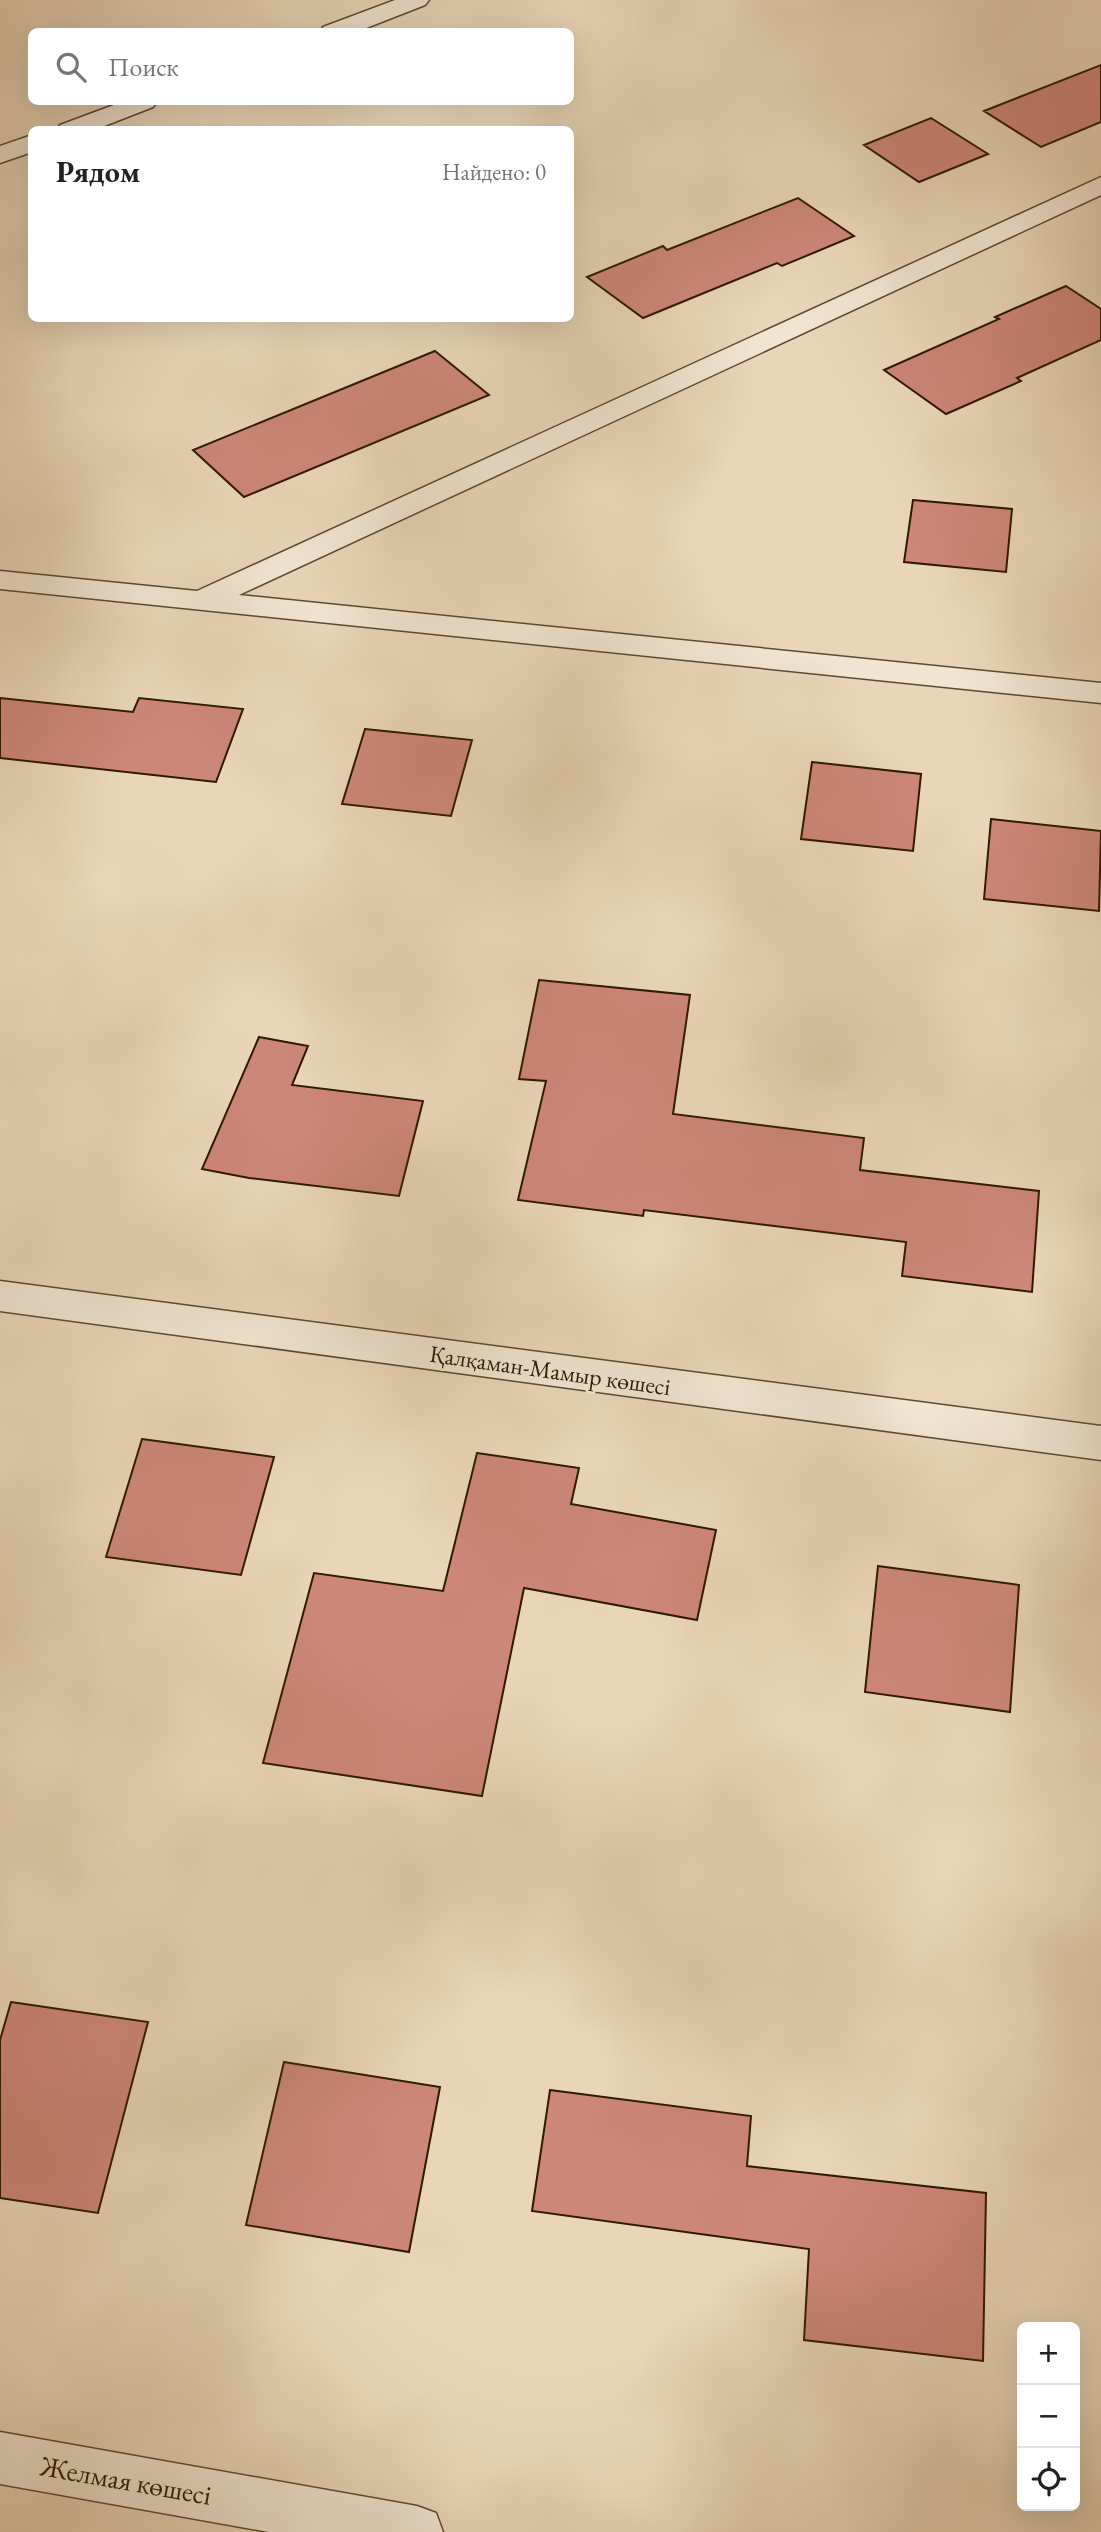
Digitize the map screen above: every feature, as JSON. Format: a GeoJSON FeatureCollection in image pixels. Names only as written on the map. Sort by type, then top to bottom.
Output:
{"type":"FeatureCollection","features":[{"type":"Feature","properties":{"kind":"street"},"geometry":{"type":"LineString","coordinates":[[343,28],[417,0]]}},
{"type":"Feature","properties":{"kind":"street"},"geometry":{"type":"LineString","coordinates":[[80,126],[136,105]]}},
{"type":"Feature","properties":{"kind":"street"},"geometry":{"type":"LineString","coordinates":[[0,155],[28,144]]}},
{"type":"Feature","properties":{"kind":"street"},"geometry":{"type":"LineString","coordinates":[[202,600],[1101,185]]}},
{"type":"Feature","properties":{"kind":"street"},"geometry":{"type":"LineString","coordinates":[[0,580],[1101,693]]}},
{"type":"Feature","properties":{"kind":"street","name":"Қалқаман-Мамыр көшесі"},"geometry":{"type":"LineString","coordinates":[[0,1296],[1101,1444]]}},
{"type":"Feature","properties":{"kind":"street","name":"Желмая көшесі"},"geometry":{"type":"LineString","coordinates":[[0,2458],[417,2532]]}},
{"type":"Feature","properties":{"kind":"building"},"geometry":{"type":"Polygon","coordinates":[[[1101,65],[1101,122],[1041,147],[984,111],[1101,65]]]}},
{"type":"Feature","properties":{"kind":"building"},"geometry":{"type":"Polygon","coordinates":[[[931,118],[988,154],[919,182],[864,145],[931,118]]]}},
{"type":"Feature","properties":{"kind":"building"},"geometry":{"type":"Polygon","coordinates":[[[798,198],[854,236],[782,266],[777,263],[643,318],[587,277],[663,246],[667,250],[798,198]]]}},
{"type":"Feature","properties":{"kind":"building"},"geometry":{"type":"Polygon","coordinates":[[[1066,286],[1101,309],[1101,340],[1017,378],[1021,381],[946,414],[884,370],[999,319],[995,317],[1066,286]]]}},
{"type":"Feature","properties":{"kind":"building"},"geometry":{"type":"Polygon","coordinates":[[[435,351],[489,395],[244,497],[193,450],[435,351]]]}},
{"type":"Feature","properties":{"kind":"building"},"geometry":{"type":"Polygon","coordinates":[[[913,500],[1012,509],[1006,572],[904,562],[913,500]]]}},
{"type":"Feature","properties":{"kind":"building"},"geometry":{"type":"Polygon","coordinates":[[[0,698],[133,712],[139,698],[243,709],[216,782],[0,758],[0,698]]]}},
{"type":"Feature","properties":{"kind":"building"},"geometry":{"type":"Polygon","coordinates":[[[365,729],[472,740],[451,816],[342,804],[365,729]]]}},
{"type":"Feature","properties":{"kind":"building"},"geometry":{"type":"Polygon","coordinates":[[[812,762],[921,774],[913,851],[801,839],[812,762]]]}},
{"type":"Feature","properties":{"kind":"building"},"geometry":{"type":"Polygon","coordinates":[[[991,819],[1101,831],[1099,911],[984,899],[991,819]]]}},
{"type":"Feature","properties":{"kind":"building"},"geometry":{"type":"Polygon","coordinates":[[[539,980],[690,995],[673,1114],[864,1138],[860,1170],[1039,1191],[1032,1292],[902,1276],[906,1242],[644,1210],[643,1216],[518,1200],[546,1081],[519,1079],[539,980]]]}},
{"type":"Feature","properties":{"kind":"building"},"geometry":{"type":"Polygon","coordinates":[[[259,1037],[308,1046],[292,1085],[423,1101],[399,1196],[249,1178],[202,1169],[259,1037]]]}},
{"type":"Feature","properties":{"kind":"building"},"geometry":{"type":"Polygon","coordinates":[[[142,1439],[274,1457],[241,1575],[106,1557],[142,1439]]]}},
{"type":"Feature","properties":{"kind":"building"},"geometry":{"type":"Polygon","coordinates":[[[477,1453],[579,1468],[571,1504],[716,1530],[697,1620],[524,1588],[482,1796],[263,1763],[314,1573],[443,1591],[477,1453]]]}},
{"type":"Feature","properties":{"kind":"building"},"geometry":{"type":"Polygon","coordinates":[[[878,1566],[1019,1585],[1010,1712],[865,1692],[878,1566]]]}},
{"type":"Feature","properties":{"kind":"building"},"geometry":{"type":"Polygon","coordinates":[[[11,2002],[148,2022],[98,2213],[0,2198],[0,2040],[11,2002]]]}},
{"type":"Feature","properties":{"kind":"building"},"geometry":{"type":"Polygon","coordinates":[[[284,2062],[440,2087],[409,2252],[246,2225],[284,2062]]]}},
{"type":"Feature","properties":{"kind":"building"},"geometry":{"type":"Polygon","coordinates":[[[550,2090],[751,2116],[747,2166],[986,2193],[983,2361],[804,2340],[809,2249],[532,2211],[550,2090]]]}}]}
